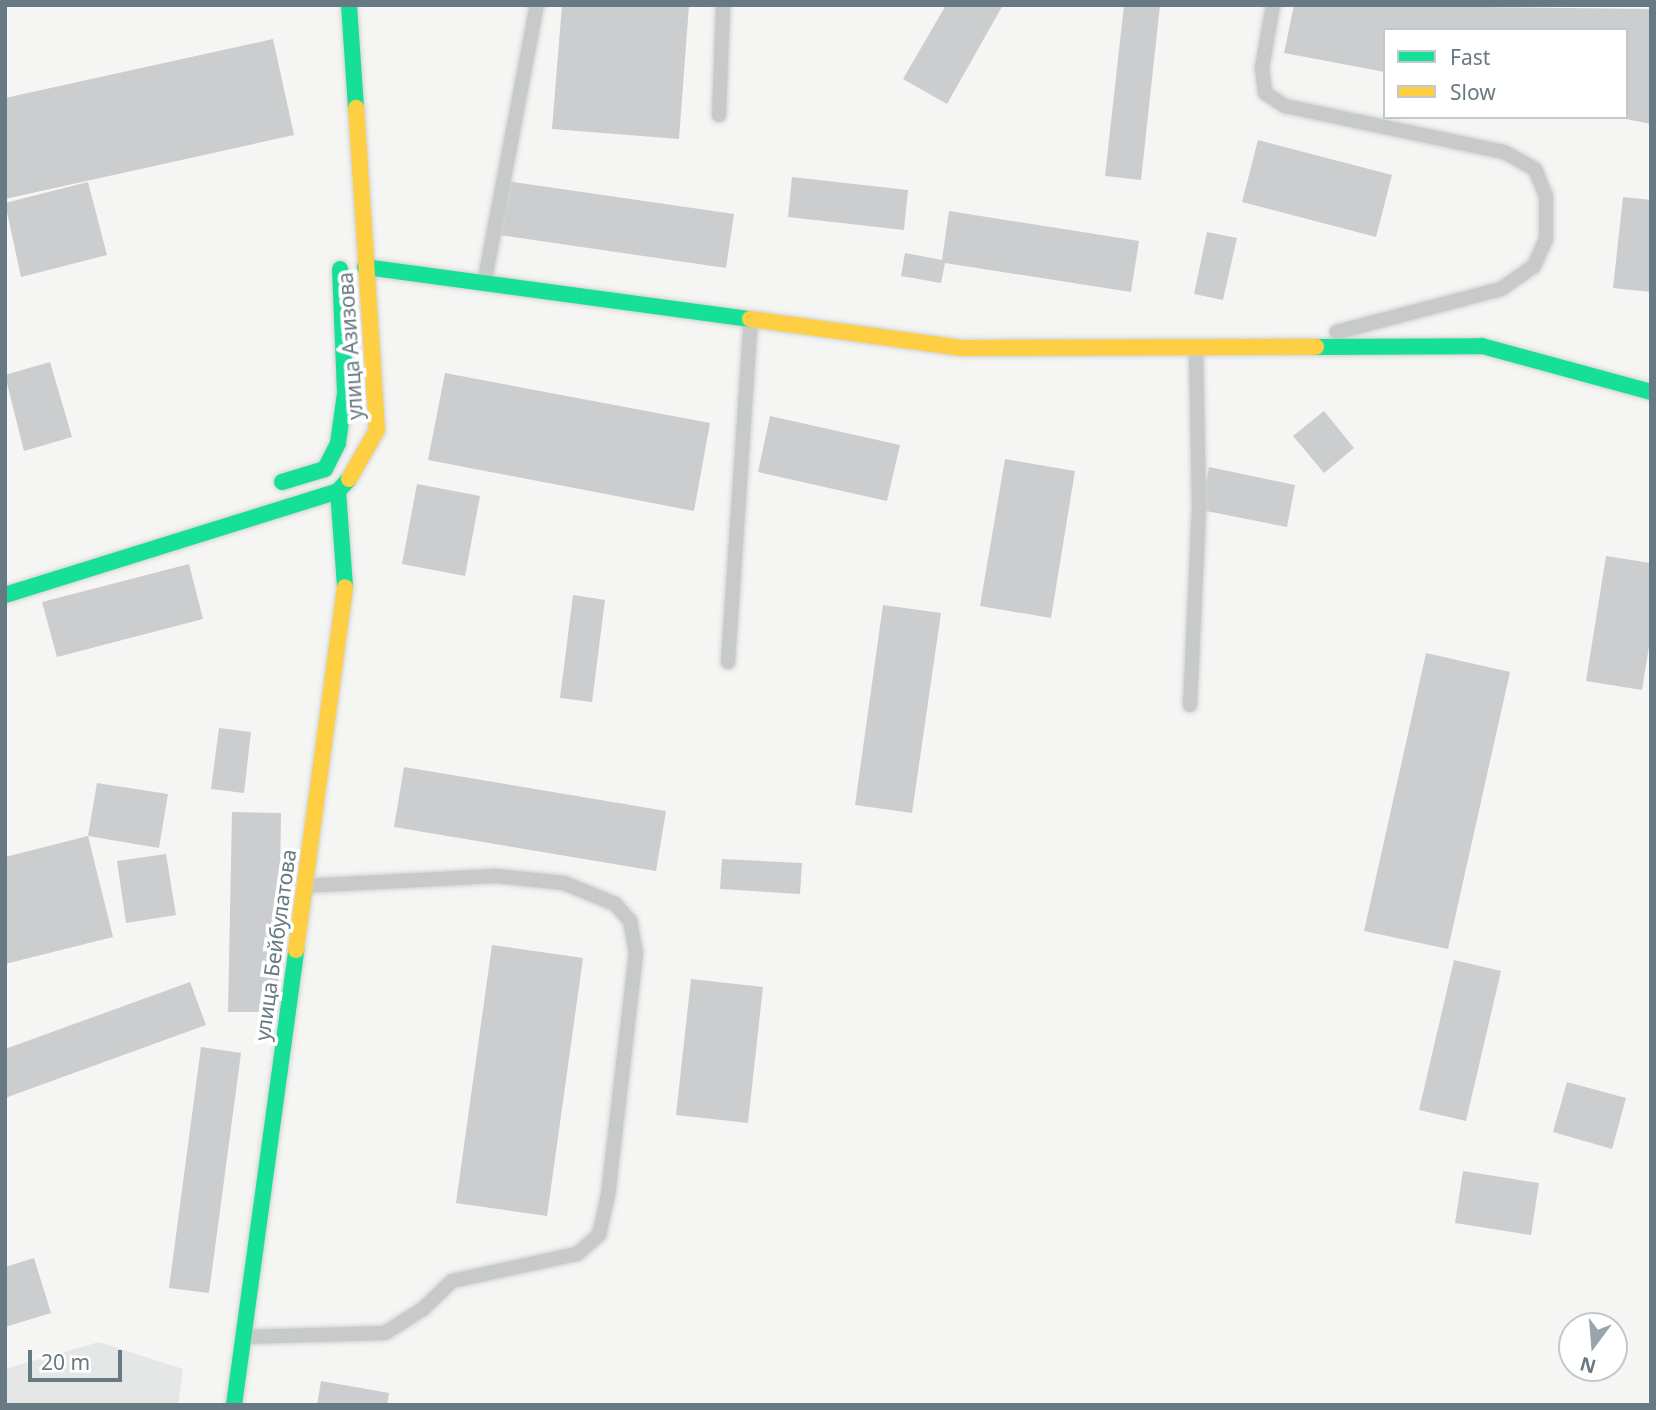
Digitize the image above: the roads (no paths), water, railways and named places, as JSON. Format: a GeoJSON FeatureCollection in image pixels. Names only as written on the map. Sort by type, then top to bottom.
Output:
{"type":"FeatureCollection","features":[{"type":"Feature","properties":{"kind":"street","name":"улица Азизова"},"geometry":{"type":"LineString","coordinates":[[5,595],[338,491],[363,464],[377,430],[349,5]]}},
{"type":"Feature","properties":{"kind":"street","name":"улица Азизова"},"geometry":{"type":"LineString","coordinates":[[258,490],[325,469],[338,443],[345,393],[340,253]]}},
{"type":"Feature","properties":{"kind":"street"},"geometry":{"type":"LineString","coordinates":[[365,267],[485,279],[963,348],[1268,351],[1482,346],[1651,392]]}},
{"type":"Feature","properties":{"kind":"street","name":"улица Бейбулатова"},"geometry":{"type":"LineString","coordinates":[[234,1405],[305,886],[346,561],[338,491]]}},
{"type":"Feature","properties":{"kind":"lane"},"geometry":{"type":"LineString","coordinates":[[485,279],[537,5]]}},
{"type":"Feature","properties":{"kind":"lane"},"geometry":{"type":"LineString","coordinates":[[719,115],[723,5]]}},
{"type":"Feature","properties":{"kind":"lane"},"geometry":{"type":"LineString","coordinates":[[1268,351],[1501,289],[1534,266],[1546,239],[1546,196],[1535,169],[1504,152],[1285,106],[1265,93],[1262,68],[1273,5]]}},
{"type":"Feature","properties":{"kind":"lane"},"geometry":{"type":"LineString","coordinates":[[728,662],[751,318]]}},
{"type":"Feature","properties":{"kind":"lane"},"geometry":{"type":"LineString","coordinates":[[1191,705],[1199,506],[1196,350]]}},
{"type":"Feature","properties":{"kind":"lane"},"geometry":{"type":"LineString","coordinates":[[243,1337],[385,1333],[423,1309],[452,1281],[577,1254],[599,1235],[608,1195],[636,954],[630,922],[615,904],[564,883],[496,876],[381,887],[305,886]]}}]}
